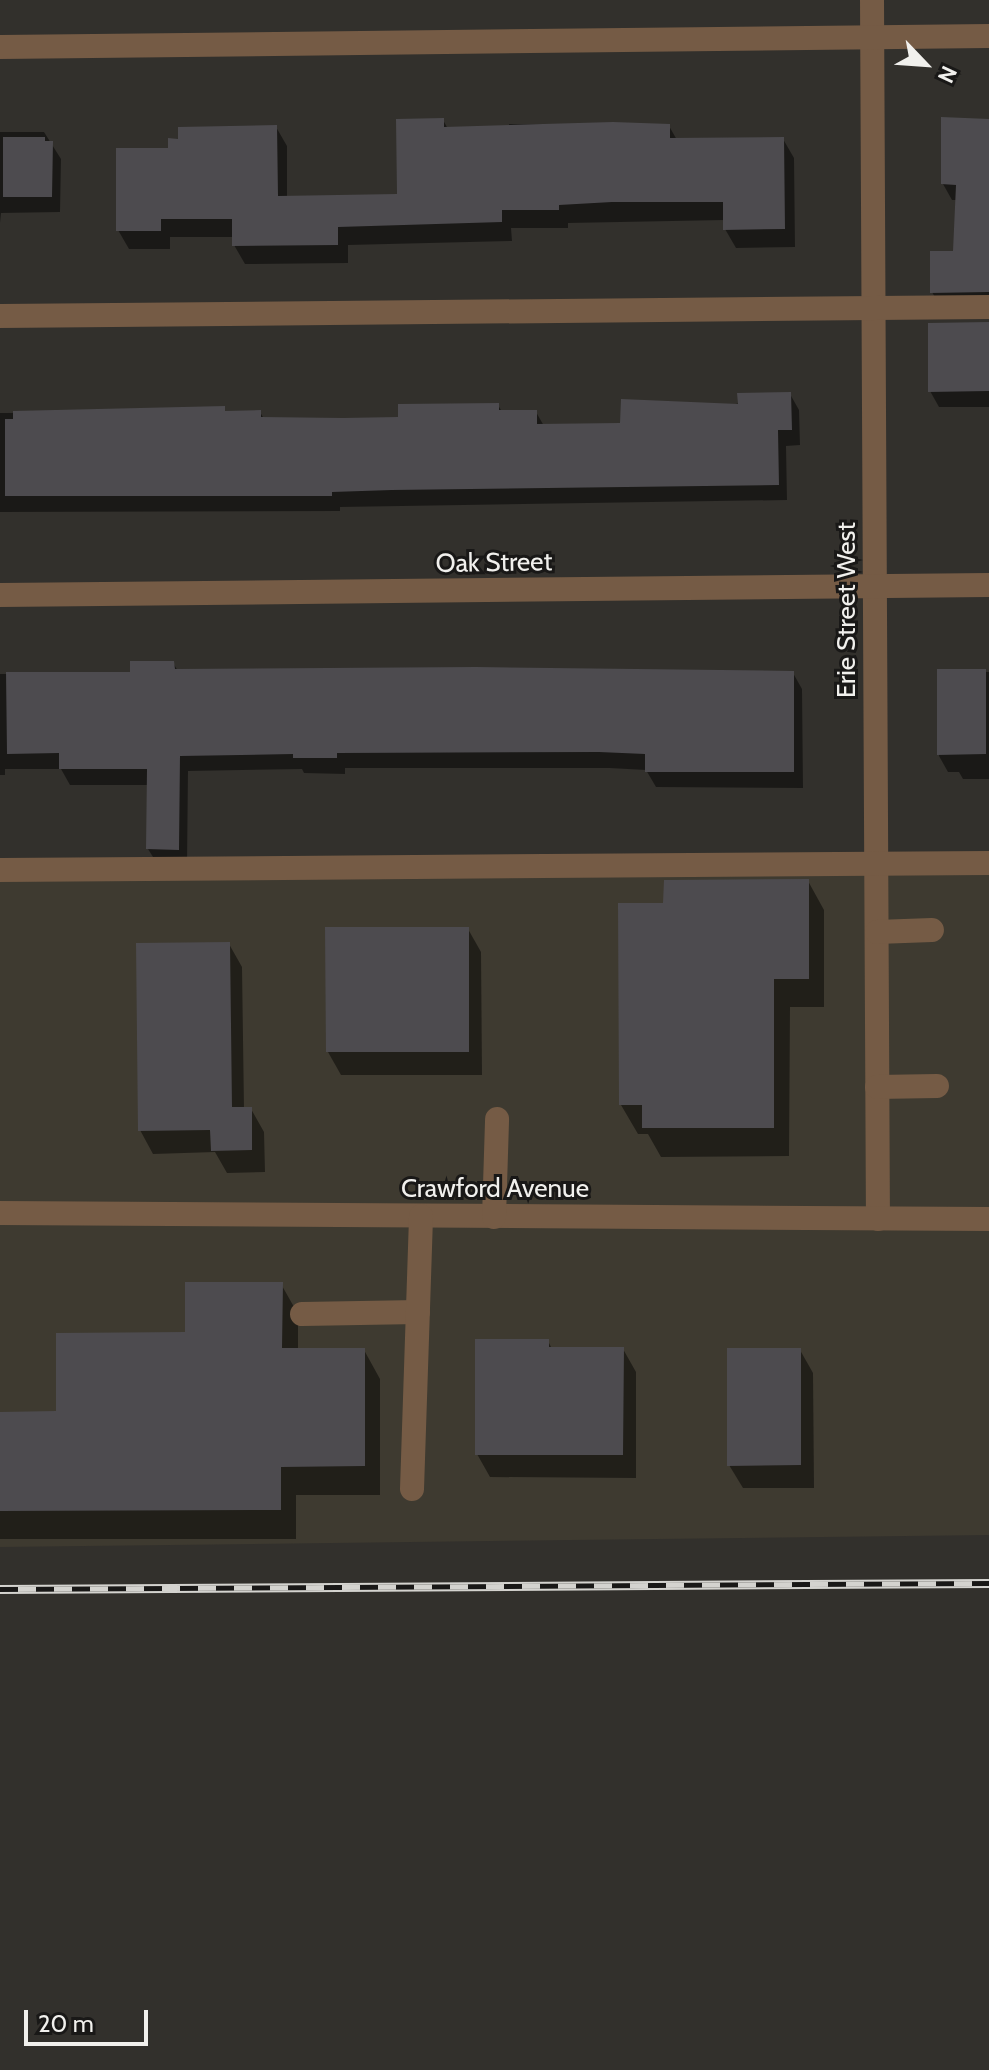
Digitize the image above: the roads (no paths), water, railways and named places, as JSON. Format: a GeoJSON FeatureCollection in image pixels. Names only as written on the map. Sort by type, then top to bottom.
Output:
{"type":"FeatureCollection","features":[{"type":"Feature","properties":{"kind":"street","name":"Erie Street West"},"geometry":{"type":"LineString","coordinates":[[872,0],[878,1219]]}},
{"type":"Feature","properties":{"kind":"street"},"geometry":{"type":"LineString","coordinates":[[0,47],[989,36]]}},
{"type":"Feature","properties":{"kind":"street"},"geometry":{"type":"LineString","coordinates":[[0,316],[989,307]]}},
{"type":"Feature","properties":{"kind":"street","name":"Oak Street"},"geometry":{"type":"LineString","coordinates":[[0,595],[989,585]]}},
{"type":"Feature","properties":{"kind":"street"},"geometry":{"type":"LineString","coordinates":[[0,870],[989,863]]}},
{"type":"Feature","properties":{"kind":"street"},"geometry":{"type":"LineString","coordinates":[[877,932],[932,930]]}},
{"type":"Feature","properties":{"kind":"street"},"geometry":{"type":"LineString","coordinates":[[877,1087],[937,1086]]}},
{"type":"Feature","properties":{"kind":"street"},"geometry":{"type":"LineString","coordinates":[[494,1217],[497,1119]]}},
{"type":"Feature","properties":{"kind":"street","name":"Crawford Avenue"},"geometry":{"type":"LineString","coordinates":[[0,1213],[989,1219]]}},
{"type":"Feature","properties":{"kind":"street"},"geometry":{"type":"LineString","coordinates":[[412,1489],[421,1216]]}},
{"type":"Feature","properties":{"kind":"street"},"geometry":{"type":"LineString","coordinates":[[302,1314],[418,1312]]}},
{"type":"Feature","properties":{"kind":"railway"},"geometry":{"type":"LineString","coordinates":[[0,1589],[989,1583]]}}]}
